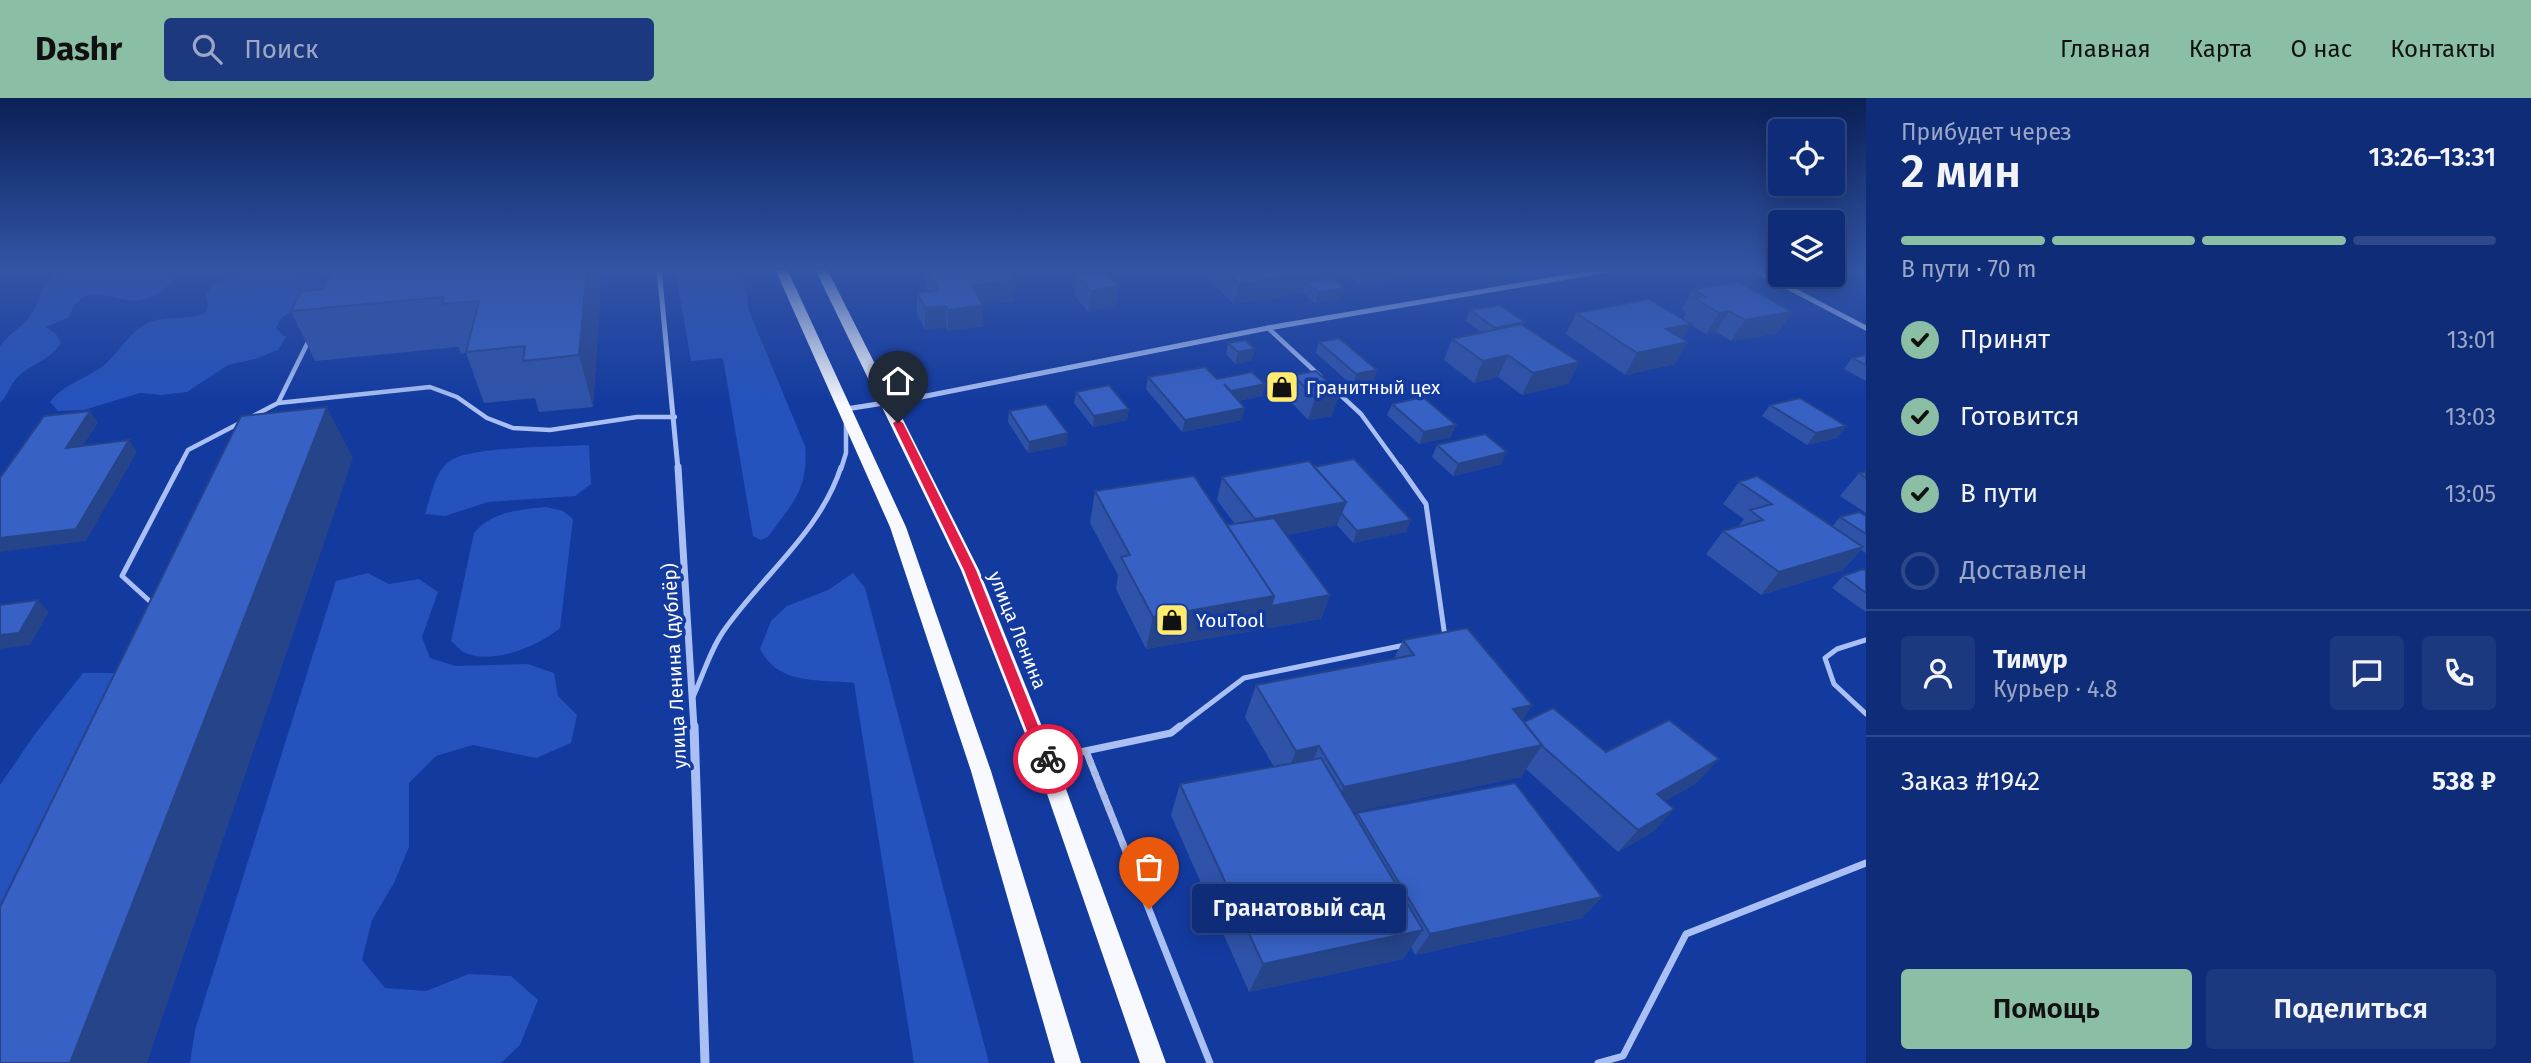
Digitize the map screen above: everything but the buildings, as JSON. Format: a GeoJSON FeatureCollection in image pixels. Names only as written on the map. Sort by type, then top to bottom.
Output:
{"type":"FeatureCollection","features":[{"type":"Feature","properties":{"kind":"main road"},"geometry":{"type":"LineString","coordinates":[[803,314],[898,527],[982,771],[1068,1063]]}},
{"type":"Feature","properties":{"kind":"main road","name":"улица Ленина"},"geometry":{"type":"LineString","coordinates":[[843,314],[970,570],[1045,759],[1153,1063]]}},
{"type":"Feature","properties":{"kind":"street","name":"улица Ленина (дублёр)"},"geometry":{"type":"LineString","coordinates":[[664,314],[675,417],[693,697],[705,1063]]}},
{"type":"Feature","properties":{"kind":"street"},"geometry":{"type":"LineString","coordinates":[[846,409],[1350,314]]}},
{"type":"Feature","properties":{"kind":"street"},"geometry":{"type":"LineString","coordinates":[[1839,314],[1866,328]]}},
{"type":"Feature","properties":{"kind":"lane"},"geometry":{"type":"LineString","coordinates":[[1268,328],[1361,414],[1426,504],[1446,637]]}},
{"type":"Feature","properties":{"kind":"lane"},"geometry":{"type":"LineString","coordinates":[[278,403],[313,331]]}},
{"type":"Feature","properties":{"kind":"lane"},"geometry":{"type":"LineString","coordinates":[[160,611],[122,576],[188,450],[278,403],[430,387],[457,397],[487,418],[513,428],[550,430],[637,417],[675,417]]}},
{"type":"Feature","properties":{"kind":"lane"},"geometry":{"type":"LineString","coordinates":[[693,697],[724,630],[808,530],[832,495],[845,453],[846,409]]}},
{"type":"Feature","properties":{"kind":"lane"},"geometry":{"type":"LineString","coordinates":[[1432,639],[1446,637],[1455,641]]}},
{"type":"Feature","properties":{"kind":"lane"},"geometry":{"type":"LineString","coordinates":[[1866,640],[1837,649],[1825,658],[1826,673],[1835,688],[1866,714]]}},
{"type":"Feature","properties":{"kind":"lane"},"geometry":{"type":"LineString","coordinates":[[1045,759],[1171,733],[1244,678],[1419,642]]}},
{"type":"Feature","properties":{"kind":"lane"},"geometry":{"type":"LineString","coordinates":[[1086,751],[1210,1063]]}},
{"type":"Feature","properties":{"kind":"lane"},"geometry":{"type":"LineString","coordinates":[[1598,1063],[1623,1056],[1686,934],[1866,863]]}},
{"type":"Feature","properties":{"kind":"shaded area"},"geometry":{"type":"Polygon","coordinates":[[[31,314],[71,314],[46,327],[56,334],[61,343],[45,359],[21,374],[0,403],[0,346],[31,314]]]}},
{"type":"Feature","properties":{"kind":"shaded area"},"geometry":{"type":"Polygon","coordinates":[[[205,314],[288,314],[281,318],[276,329],[286,337],[278,350],[228,365],[187,392],[161,395],[140,393],[84,410],[58,411],[50,402],[68,386],[103,366],[127,340],[148,323],[205,314]]]}},
{"type":"Feature","properties":{"kind":"shaded area"},"geometry":{"type":"Polygon","coordinates":[[[683,314],[750,314],[805,446],[806,461],[797,495],[768,537],[761,540],[753,536],[723,358],[691,361],[683,314]]]}},
{"type":"Feature","properties":{"kind":"shaded area"},"geometry":{"type":"Polygon","coordinates":[[[589,445],[591,484],[575,496],[488,502],[445,516],[425,514],[440,472],[450,461],[461,456],[495,450],[589,445]]]}},
{"type":"Feature","properties":{"kind":"shaded area"},"geometry":{"type":"Polygon","coordinates":[[[546,507],[563,511],[573,519],[560,628],[540,641],[514,652],[487,657],[463,652],[451,641],[474,533],[498,516],[546,507]]]}},
{"type":"Feature","properties":{"kind":"shaded area"},"geometry":{"type":"Polygon","coordinates":[[[368,573],[389,584],[419,579],[438,592],[422,637],[430,658],[456,666],[528,664],[554,673],[558,696],[577,715],[571,743],[536,758],[473,745],[436,756],[409,783],[409,847],[394,883],[372,920],[362,960],[385,988],[426,991],[469,974],[511,976],[538,1000],[520,1045],[501,1063],[190,1063],[195,1030],[336,581],[368,573]]]}},
{"type":"Feature","properties":{"kind":"shaded area"},"geometry":{"type":"Polygon","coordinates":[[[853,573],[865,588],[989,1063],[914,1063],[854,683],[788,675],[768,661],[760,649],[771,621],[787,606],[828,590],[853,573]]]}},
{"type":"Feature","properties":{"kind":"shaded area"},"geometry":{"type":"Polygon","coordinates":[[[83,673],[115,673],[0,905],[0,785],[35,734],[83,673]]]}},
{"type":"Feature","properties":{"kind":"way so far"},"geometry":{"type":"LineString","coordinates":[[1048,759],[1086,751],[1149,909]]}},
{"type":"Feature","properties":{"kind":"place","name":"Гранитный цех"},"geometry":{"type":"Point","coordinates":[1282,387]}},
{"type":"Feature","properties":{"kind":"place","name":"YouTool"},"geometry":{"type":"Point","coordinates":[1172,620]}},
{"type":"Feature","properties":{"kind":"place","name":"Гранатовый сад"},"geometry":{"type":"Point","coordinates":[1149,909]}},
{"type":"Feature","properties":{"kind":"route"},"geometry":{"type":"LineString","coordinates":[[898,423],[970,570],[1045,759],[1048,759]]}}]}
